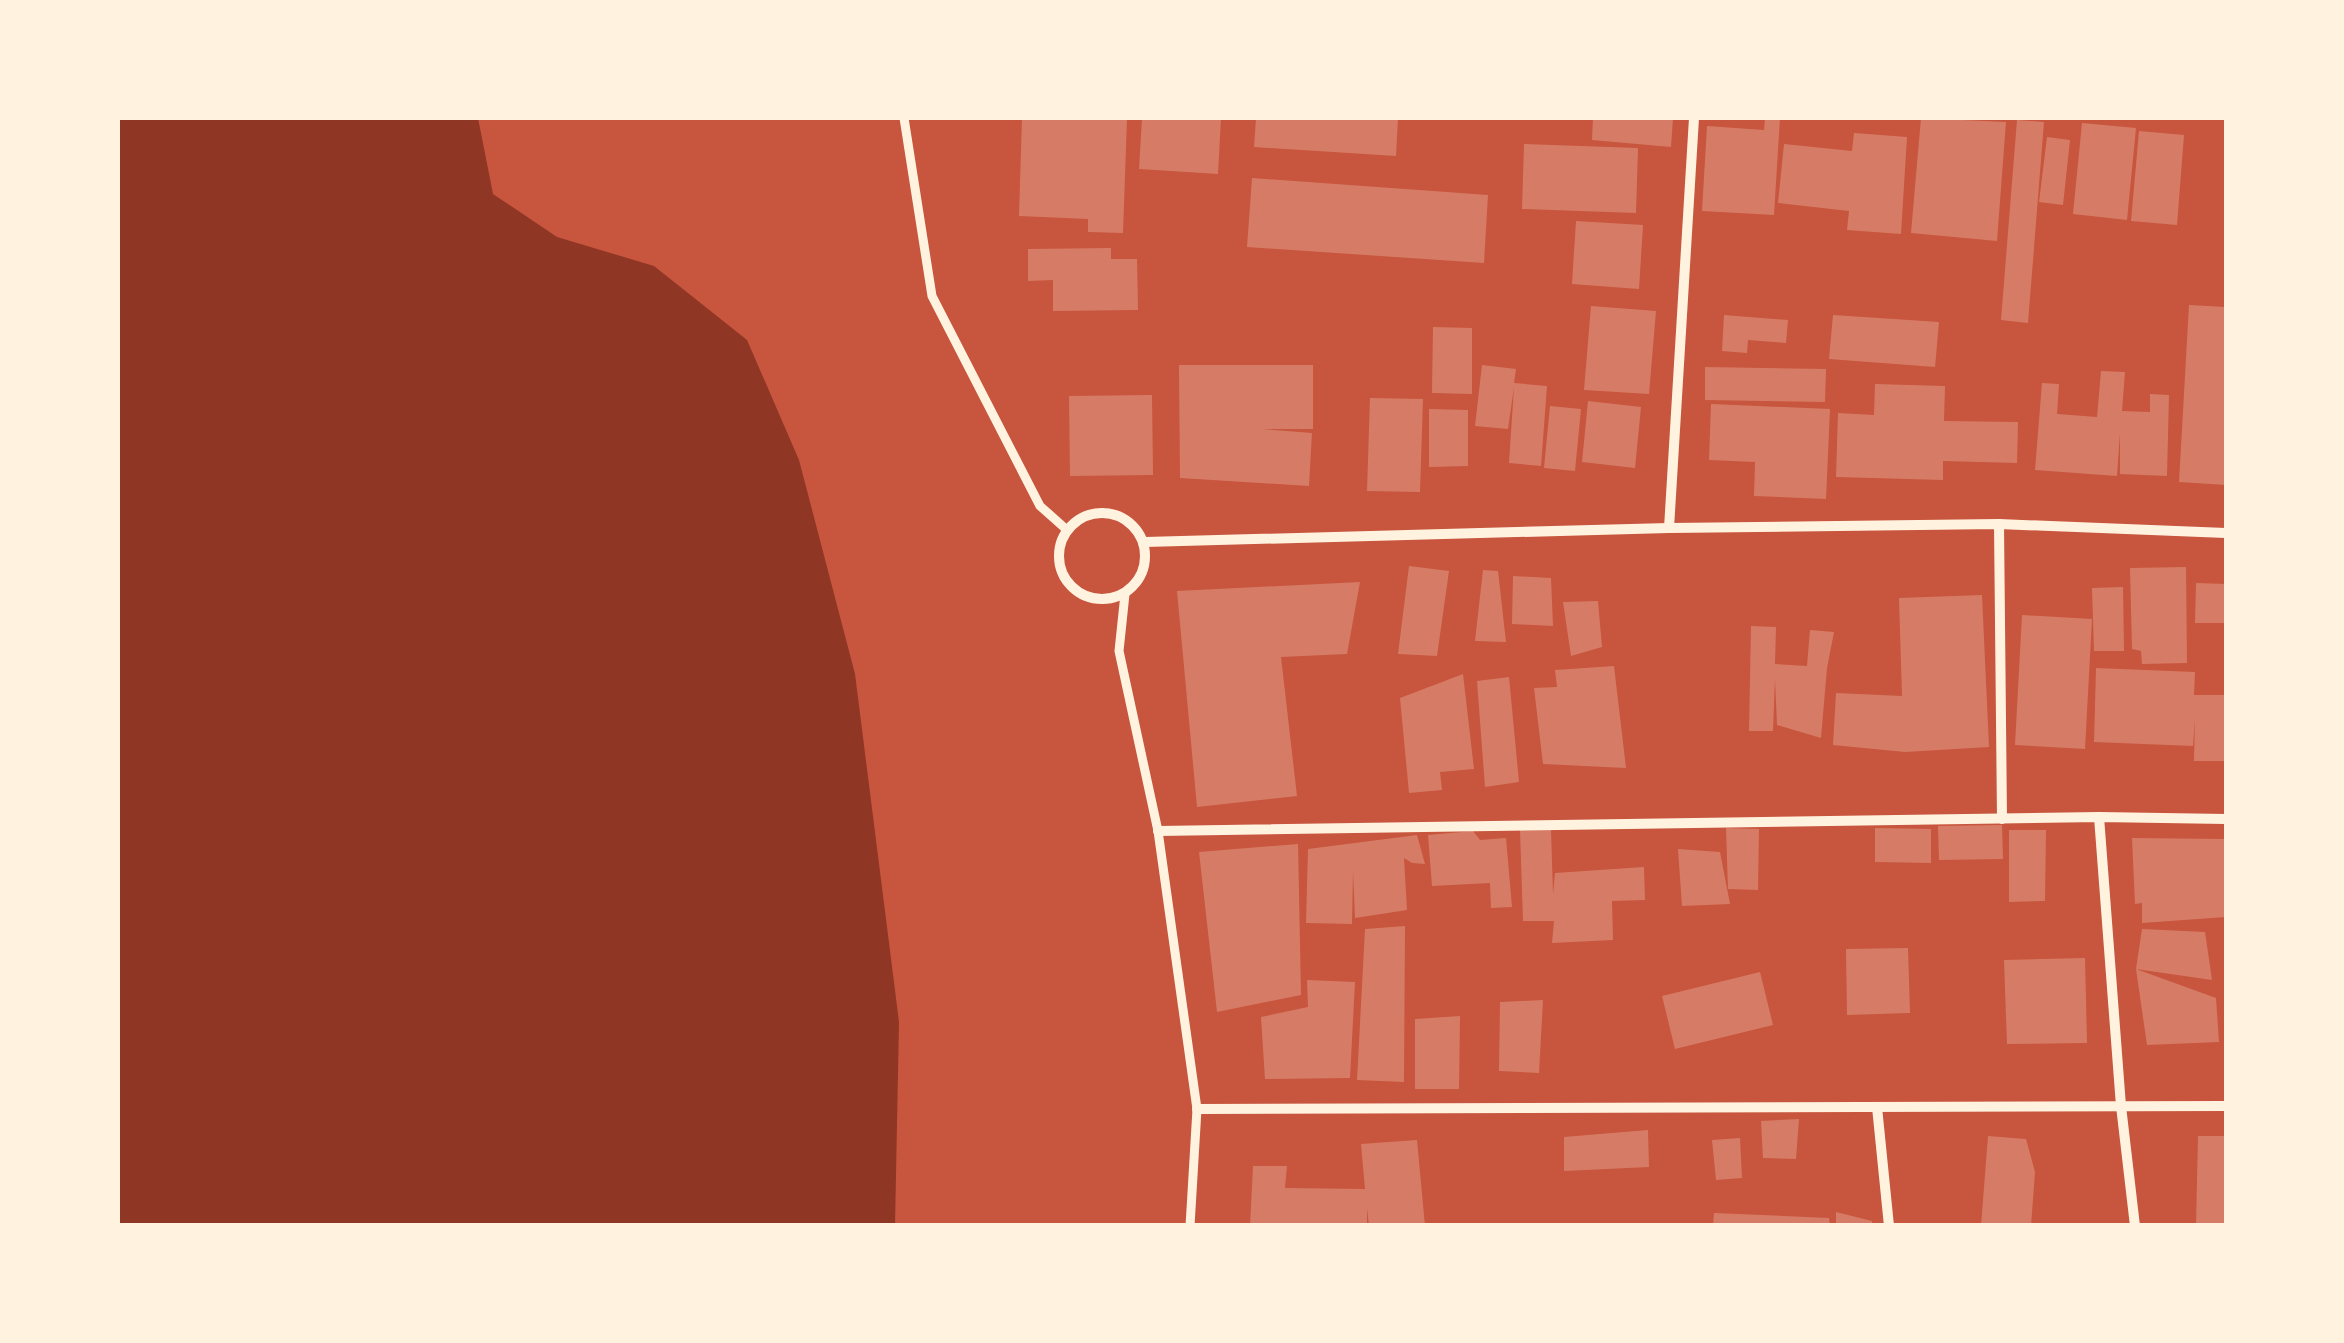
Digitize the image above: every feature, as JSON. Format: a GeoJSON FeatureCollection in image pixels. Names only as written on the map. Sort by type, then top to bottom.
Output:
{"type":"FeatureCollection","features":[{"type":"Feature","properties":{"kind":"street"},"geometry":{"type":"LineString","coordinates":[[904,118],[932,296],[1040,506],[1067,530]]}},
{"type":"Feature","properties":{"kind":"street"},"geometry":{"type":"LineString","coordinates":[[1669,528],[1694,118]]}},
{"type":"Feature","properties":{"kind":"street"},"geometry":{"type":"LineString","coordinates":[[1124,594],[1096,598],[1082,594],[1062,572],[1059,559],[1067,530],[1091,514],[1120,516],[1146,542],[1141,575],[1124,594],[1120,651],[1158,831],[1197,1109],[1190,1226]]}},
{"type":"Feature","properties":{"kind":"street"},"geometry":{"type":"LineString","coordinates":[[1146,542],[1999,524],[2226,533]]}},
{"type":"Feature","properties":{"kind":"street"},"geometry":{"type":"LineString","coordinates":[[1999,524],[2002,819]]}},
{"type":"Feature","properties":{"kind":"street"},"geometry":{"type":"LineString","coordinates":[[2098,818],[2121,1106],[2135,1226]]}},
{"type":"Feature","properties":{"kind":"street"},"geometry":{"type":"LineString","coordinates":[[1158,831],[2226,819]]}},
{"type":"Feature","properties":{"kind":"street"},"geometry":{"type":"LineString","coordinates":[[1197,1109],[2226,1106]]}},
{"type":"Feature","properties":{"kind":"street"},"geometry":{"type":"LineString","coordinates":[[1877,1107],[1889,1226]]}},
{"type":"Feature","properties":{"kind":"shaded area"},"geometry":{"type":"Polygon","coordinates":[[[118,118],[478,118],[493,194],[557,237],[654,266],[747,340],[799,460],[855,674],[899,1022],[895,1225],[118,1225],[118,118]]]}},
{"type":"Feature","properties":{"kind":"building"},"geometry":{"type":"Polygon","coordinates":[[[1022,118],[1127,118],[1123,233],[1088,232],[1088,219],[1019,216],[1022,118]]]}},
{"type":"Feature","properties":{"kind":"building"},"geometry":{"type":"Polygon","coordinates":[[[1142,118],[1221,118],[1218,174],[1139,169],[1142,118]]]}},
{"type":"Feature","properties":{"kind":"building"},"geometry":{"type":"Polygon","coordinates":[[[1256,118],[1398,118],[1396,156],[1254,147],[1256,118]]]}},
{"type":"Feature","properties":{"kind":"building"},"geometry":{"type":"Polygon","coordinates":[[[1593,118],[1673,118],[1671,147],[1592,140],[1593,118]]]}},
{"type":"Feature","properties":{"kind":"building"},"geometry":{"type":"Polygon","coordinates":[[[1765,118],[1780,118],[1774,215],[1702,211],[1707,126],[1764,130],[1765,118]]]}},
{"type":"Feature","properties":{"kind":"building"},"geometry":{"type":"Polygon","coordinates":[[[1921,118],[2006,122],[1997,241],[1911,233],[1921,118]]]}},
{"type":"Feature","properties":{"kind":"building"},"geometry":{"type":"Polygon","coordinates":[[[2017,120],[2044,122],[2028,323],[2001,320],[2017,120]]]}},
{"type":"Feature","properties":{"kind":"building"},"geometry":{"type":"Polygon","coordinates":[[[2082,123],[2136,128],[2127,220],[2073,214],[2082,123]]]}},
{"type":"Feature","properties":{"kind":"building"},"geometry":{"type":"Polygon","coordinates":[[[2139,131],[2184,135],[2177,225],[2131,221],[2139,131]]]}},
{"type":"Feature","properties":{"kind":"building"},"geometry":{"type":"Polygon","coordinates":[[[1854,133],[1907,137],[1901,234],[1847,230],[1849,211],[1778,203],[1784,144],[1852,151],[1854,133]]]}},
{"type":"Feature","properties":{"kind":"building"},"geometry":{"type":"Polygon","coordinates":[[[2047,137],[2070,140],[2063,205],[2039,202],[2047,137]]]}},
{"type":"Feature","properties":{"kind":"building"},"geometry":{"type":"Polygon","coordinates":[[[1524,144],[1638,148],[1636,213],[1522,209],[1524,144]]]}},
{"type":"Feature","properties":{"kind":"building"},"geometry":{"type":"Polygon","coordinates":[[[1252,178],[1488,195],[1484,263],[1247,247],[1252,178]]]}},
{"type":"Feature","properties":{"kind":"building"},"geometry":{"type":"Polygon","coordinates":[[[1576,221],[1643,225],[1639,289],[1572,284],[1576,221]]]}},
{"type":"Feature","properties":{"kind":"building"},"geometry":{"type":"Polygon","coordinates":[[[1111,248],[1111,259],[1137,259],[1138,310],[1053,311],[1053,280],[1028,281],[1028,249],[1111,248]]]}},
{"type":"Feature","properties":{"kind":"building"},"geometry":{"type":"Polygon","coordinates":[[[2189,305],[2226,307],[2226,485],[2179,482],[2189,305]]]}},
{"type":"Feature","properties":{"kind":"building"},"geometry":{"type":"Polygon","coordinates":[[[1591,306],[1656,311],[1649,394],[1584,390],[1591,306]]]}},
{"type":"Feature","properties":{"kind":"building"},"geometry":{"type":"Polygon","coordinates":[[[1724,315],[1788,320],[1786,343],[1748,340],[1747,353],[1722,351],[1724,315]]]}},
{"type":"Feature","properties":{"kind":"building"},"geometry":{"type":"Polygon","coordinates":[[[1833,315],[1939,322],[1935,367],[1829,359],[1833,315]]]}},
{"type":"Feature","properties":{"kind":"building"},"geometry":{"type":"Polygon","coordinates":[[[1433,327],[1472,328],[1472,394],[1432,393],[1433,327]]]}},
{"type":"Feature","properties":{"kind":"building"},"geometry":{"type":"Polygon","coordinates":[[[1179,365],[1313,365],[1313,429],[1261,429],[1312,433],[1309,486],[1180,478],[1179,365]]]}},
{"type":"Feature","properties":{"kind":"building"},"geometry":{"type":"Polygon","coordinates":[[[1482,365],[1516,369],[1514,383],[1547,386],[1541,466],[1509,463],[1514,387],[1508,429],[1475,426],[1482,365]]]}},
{"type":"Feature","properties":{"kind":"building"},"geometry":{"type":"Polygon","coordinates":[[[1705,367],[1826,369],[1825,402],[1705,400],[1705,367]]]}},
{"type":"Feature","properties":{"kind":"building"},"geometry":{"type":"Polygon","coordinates":[[[2101,371],[2125,372],[2122,411],[2150,412],[2150,394],[2169,395],[2167,476],[2120,474],[2120,433],[2117,476],[2035,470],[2042,383],[2059,384],[2057,414],[2097,417],[2101,371]]]}},
{"type":"Feature","properties":{"kind":"building"},"geometry":{"type":"Polygon","coordinates":[[[1875,384],[1945,386],[1944,421],[2018,422],[2017,463],[1943,461],[1943,480],[1836,477],[1838,413],[1874,415],[1875,384]]]}},
{"type":"Feature","properties":{"kind":"building"},"geometry":{"type":"Polygon","coordinates":[[[1152,395],[1153,475],[1070,476],[1069,396],[1152,395]]]}},
{"type":"Feature","properties":{"kind":"building"},"geometry":{"type":"Polygon","coordinates":[[[1370,398],[1423,399],[1420,492],[1367,491],[1370,398]]]}},
{"type":"Feature","properties":{"kind":"building"},"geometry":{"type":"Polygon","coordinates":[[[1588,401],[1641,407],[1635,468],[1582,462],[1588,401]]]}},
{"type":"Feature","properties":{"kind":"building"},"geometry":{"type":"Polygon","coordinates":[[[1711,404],[1830,409],[1826,499],[1754,496],[1755,462],[1709,460],[1711,404]]]}},
{"type":"Feature","properties":{"kind":"building"},"geometry":{"type":"Polygon","coordinates":[[[1550,406],[1581,409],[1575,471],[1544,468],[1550,406]]]}},
{"type":"Feature","properties":{"kind":"building"},"geometry":{"type":"Polygon","coordinates":[[[1429,409],[1468,410],[1468,466],[1429,467],[1429,409]]]}},
{"type":"Feature","properties":{"kind":"building"},"geometry":{"type":"Polygon","coordinates":[[[1409,566],[1449,571],[1437,656],[1398,654],[1409,566]]]}},
{"type":"Feature","properties":{"kind":"building"},"geometry":{"type":"Polygon","coordinates":[[[2186,567],[2187,663],[2142,664],[2141,651],[2132,649],[2130,568],[2186,567]]]}},
{"type":"Feature","properties":{"kind":"building"},"geometry":{"type":"Polygon","coordinates":[[[1483,570],[1498,571],[1506,642],[1475,641],[1483,570]]]}},
{"type":"Feature","properties":{"kind":"building"},"geometry":{"type":"Polygon","coordinates":[[[1513,576],[1551,578],[1553,626],[1512,624],[1513,576]]]}},
{"type":"Feature","properties":{"kind":"building"},"geometry":{"type":"Polygon","coordinates":[[[1360,582],[1347,654],[1281,657],[1297,796],[1197,807],[1177,591],[1360,582]]]}},
{"type":"Feature","properties":{"kind":"building"},"geometry":{"type":"Polygon","coordinates":[[[2196,583],[2226,584],[2226,623],[2195,623],[2196,583]]]}},
{"type":"Feature","properties":{"kind":"building"},"geometry":{"type":"Polygon","coordinates":[[[2123,587],[2124,651],[2094,651],[2092,588],[2123,587]]]}},
{"type":"Feature","properties":{"kind":"building"},"geometry":{"type":"Polygon","coordinates":[[[1982,595],[1989,747],[1905,752],[1833,745],[1836,693],[1902,696],[1899,598],[1982,595]]]}},
{"type":"Feature","properties":{"kind":"building"},"geometry":{"type":"Polygon","coordinates":[[[1598,601],[1602,647],[1571,656],[1563,602],[1598,601]]]}},
{"type":"Feature","properties":{"kind":"building"},"geometry":{"type":"Polygon","coordinates":[[[2022,615],[2092,619],[2085,749],[2015,745],[2022,615]]]}},
{"type":"Feature","properties":{"kind":"building"},"geometry":{"type":"Polygon","coordinates":[[[1751,626],[1776,627],[1775,664],[1807,666],[1810,630],[1834,632],[1821,738],[1777,725],[1775,679],[1773,731],[1749,731],[1751,626]]]}},
{"type":"Feature","properties":{"kind":"building"},"geometry":{"type":"Polygon","coordinates":[[[1614,666],[1626,768],[1543,764],[1534,688],[1557,687],[1555,670],[1614,666]]]}},
{"type":"Feature","properties":{"kind":"building"},"geometry":{"type":"Polygon","coordinates":[[[2096,668],[2195,672],[2194,695],[2226,695],[2226,761],[2194,761],[2195,719],[2193,746],[2094,742],[2096,668]]]}},
{"type":"Feature","properties":{"kind":"building"},"geometry":{"type":"Polygon","coordinates":[[[1463,674],[1474,769],[1440,772],[1442,790],[1409,793],[1400,698],[1463,674]]]}},
{"type":"Feature","properties":{"kind":"building"},"geometry":{"type":"Polygon","coordinates":[[[1509,677],[1519,782],[1485,787],[1477,681],[1509,677]]]}},
{"type":"Feature","properties":{"kind":"building"},"geometry":{"type":"Polygon","coordinates":[[[2002,825],[2003,859],[1939,860],[1938,826],[2002,825]]]}},
{"type":"Feature","properties":{"kind":"building"},"geometry":{"type":"Polygon","coordinates":[[[1726,828],[1759,829],[1758,890],[1728,889],[1726,828]]]}},
{"type":"Feature","properties":{"kind":"building"},"geometry":{"type":"Polygon","coordinates":[[[1875,828],[1931,829],[1931,863],[1875,862],[1875,828]]]}},
{"type":"Feature","properties":{"kind":"building"},"geometry":{"type":"Polygon","coordinates":[[[1520,830],[1551,830],[1553,894],[1555,873],[1644,867],[1645,900],[1612,901],[1613,940],[1552,943],[1554,921],[1523,921],[1520,830]]]}},
{"type":"Feature","properties":{"kind":"building"},"geometry":{"type":"Polygon","coordinates":[[[2009,830],[2046,830],[2045,901],[2009,902],[2009,830]]]}},
{"type":"Feature","properties":{"kind":"building"},"geometry":{"type":"Polygon","coordinates":[[[1473,831],[1480,840],[1506,838],[1512,907],[1491,908],[1490,883],[1432,886],[1428,835],[1473,831]]]}},
{"type":"Feature","properties":{"kind":"building"},"geometry":{"type":"Polygon","coordinates":[[[1417,835],[1425,864],[1404,858],[1407,910],[1355,918],[1353,871],[1352,924],[1306,923],[1308,849],[1417,835]]]}},
{"type":"Feature","properties":{"kind":"building"},"geometry":{"type":"Polygon","coordinates":[[[2132,838],[2226,839],[2226,917],[2142,923],[2142,903],[2135,904],[2132,838]]]}},
{"type":"Feature","properties":{"kind":"building"},"geometry":{"type":"Polygon","coordinates":[[[1298,844],[1301,995],[1217,1012],[1199,852],[1298,844]]]}},
{"type":"Feature","properties":{"kind":"building"},"geometry":{"type":"Polygon","coordinates":[[[1678,849],[1720,852],[1730,904],[1682,906],[1678,849]]]}},
{"type":"Feature","properties":{"kind":"building"},"geometry":{"type":"Polygon","coordinates":[[[1405,926],[1404,1082],[1357,1080],[1365,929],[1405,926]]]}},
{"type":"Feature","properties":{"kind":"building"},"geometry":{"type":"Polygon","coordinates":[[[2142,929],[2205,932],[2212,980],[2136,969],[2142,929]]]}},
{"type":"Feature","properties":{"kind":"building"},"geometry":{"type":"Polygon","coordinates":[[[1908,948],[1910,1013],[1847,1015],[1846,949],[1908,948]]]}},
{"type":"Feature","properties":{"kind":"building"},"geometry":{"type":"Polygon","coordinates":[[[2085,958],[2087,1043],[2007,1044],[2004,960],[2085,958]]]}},
{"type":"Feature","properties":{"kind":"building"},"geometry":{"type":"Polygon","coordinates":[[[2136,969],[2216,998],[2219,1042],[2147,1045],[2136,969]]]}},
{"type":"Feature","properties":{"kind":"building"},"geometry":{"type":"Polygon","coordinates":[[[1760,972],[1773,1025],[1675,1049],[1662,996],[1760,972]]]}},
{"type":"Feature","properties":{"kind":"building"},"geometry":{"type":"Polygon","coordinates":[[[1307,980],[1355,982],[1350,1078],[1265,1079],[1261,1017],[1308,1007],[1307,980]]]}},
{"type":"Feature","properties":{"kind":"building"},"geometry":{"type":"Polygon","coordinates":[[[1543,1000],[1539,1073],[1499,1071],[1500,1002],[1543,1000]]]}},
{"type":"Feature","properties":{"kind":"building"},"geometry":{"type":"Polygon","coordinates":[[[1460,1016],[1459,1089],[1415,1089],[1415,1019],[1460,1016]]]}},
{"type":"Feature","properties":{"kind":"building"},"geometry":{"type":"Polygon","coordinates":[[[1799,1119],[1796,1159],[1763,1158],[1761,1121],[1799,1119]]]}},
{"type":"Feature","properties":{"kind":"building"},"geometry":{"type":"Polygon","coordinates":[[[1648,1130],[1649,1167],[1564,1171],[1564,1137],[1648,1130]]]}},
{"type":"Feature","properties":{"kind":"building"},"geometry":{"type":"Polygon","coordinates":[[[1988,1136],[2026,1139],[2035,1172],[2031,1226],[1981,1226],[1988,1136]]]}},
{"type":"Feature","properties":{"kind":"building"},"geometry":{"type":"Polygon","coordinates":[[[2198,1136],[2226,1136],[2226,1226],[2196,1226],[2198,1136]]]}},
{"type":"Feature","properties":{"kind":"building"},"geometry":{"type":"Polygon","coordinates":[[[1740,1138],[1742,1178],[1716,1180],[1712,1140],[1740,1138]]]}},
{"type":"Feature","properties":{"kind":"building"},"geometry":{"type":"Polygon","coordinates":[[[1417,1140],[1425,1226],[1369,1226],[1367,1208],[1367,1226],[1250,1226],[1253,1166],[1287,1166],[1285,1188],[1365,1189],[1361,1144],[1417,1140]]]}},
{"type":"Feature","properties":{"kind":"building"},"geometry":{"type":"Polygon","coordinates":[[[1836,1212],[1872,1221],[1872,1226],[1836,1226],[1836,1212]]]}},
{"type":"Feature","properties":{"kind":"building"},"geometry":{"type":"Polygon","coordinates":[[[1714,1213],[1829,1218],[1830,1226],[1713,1226],[1714,1213]]]}}]}
